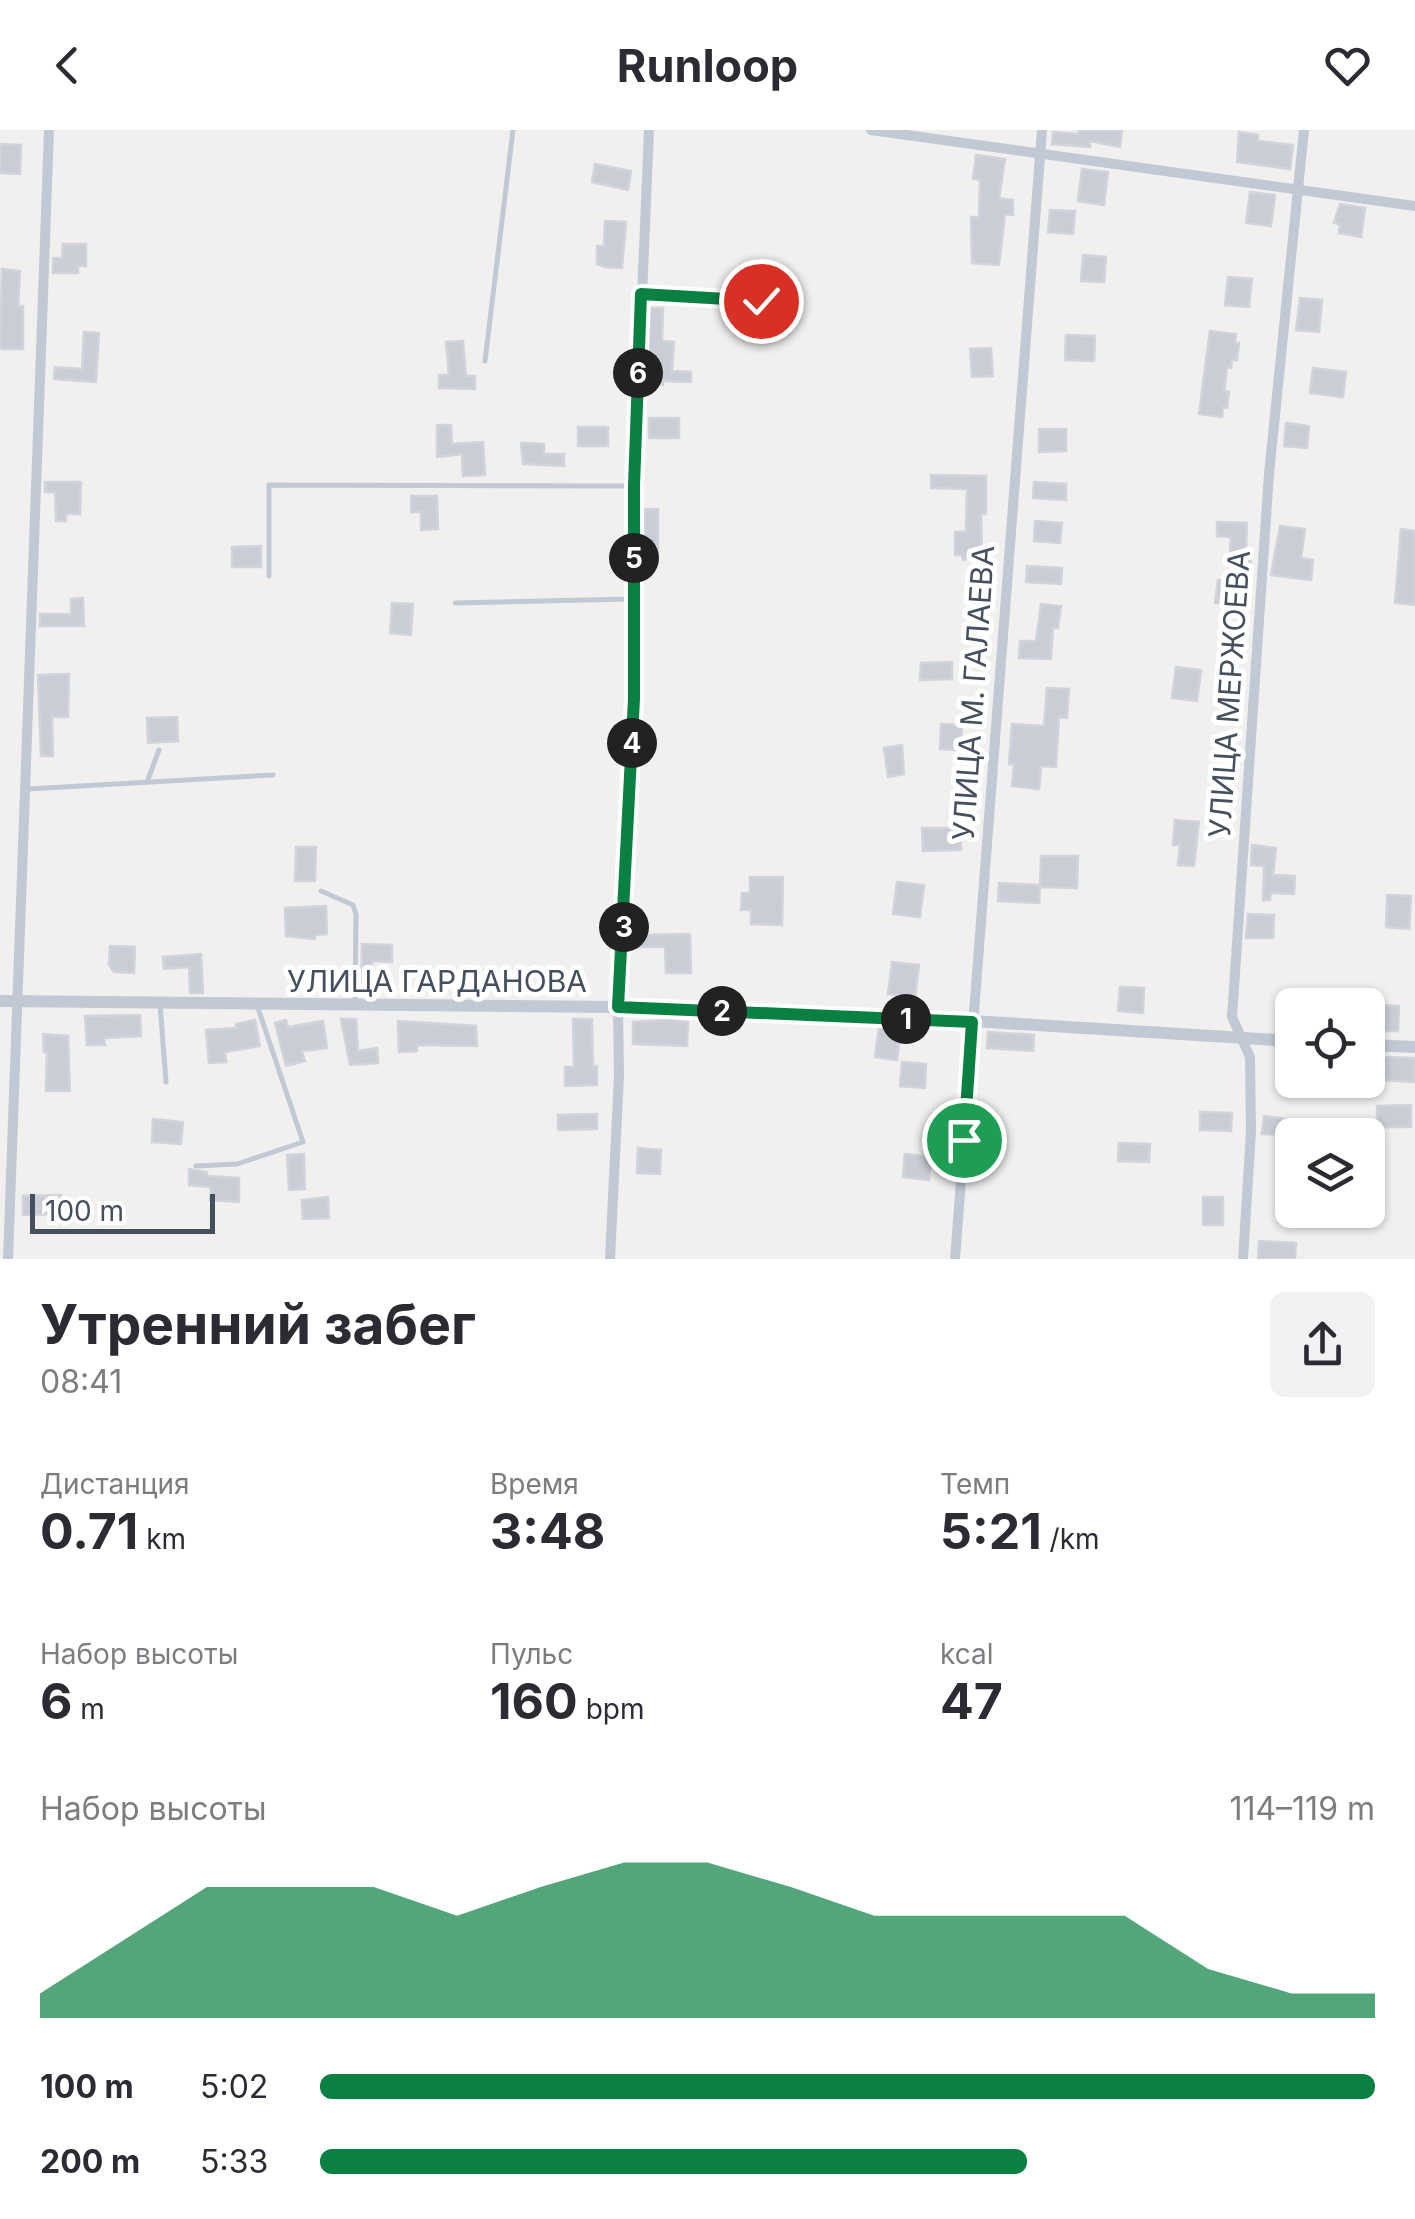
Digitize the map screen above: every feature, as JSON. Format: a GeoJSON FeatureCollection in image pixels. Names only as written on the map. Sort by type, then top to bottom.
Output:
{"type":"FeatureCollection","features":[{"type":"Feature","properties":{"kind":"street"},"geometry":{"type":"LineString","coordinates":[[8,1259],[49,130]]}},
{"type":"Feature","properties":{"kind":"street"},"geometry":{"type":"LineString","coordinates":[[610,1259],[631,772],[634,486],[649,130]]}},
{"type":"Feature","properties":{"kind":"street"},"geometry":{"type":"LineString","coordinates":[[871,130],[1415,206]]}},
{"type":"Feature","properties":{"kind":"street","name":"УЛИЦА М. ГАЛАЕВА"},"geometry":{"type":"LineString","coordinates":[[955,1259],[1042,130]]}},
{"type":"Feature","properties":{"kind":"street","name":"УЛИЦА МЕРЖОЕВА"},"geometry":{"type":"LineString","coordinates":[[1243,1259],[1251,1131],[1250,1057],[1232,1017],[1263,551],[1304,130]]}},
{"type":"Feature","properties":{"kind":"street","name":"УЛИЦА ГАРДАНОВА"},"geometry":{"type":"LineString","coordinates":[[0,1002],[618,1007],[1275,1040]]}},
{"type":"Feature","properties":{"kind":"street"},"geometry":{"type":"LineString","coordinates":[[1385,1046],[1415,1047]]}},
{"type":"Feature","properties":{"kind":"lane"},"geometry":{"type":"LineString","coordinates":[[485,361],[513,130]]}},
{"type":"Feature","properties":{"kind":"lane"},"geometry":{"type":"LineString","coordinates":[[641,294],[761,301]]}},
{"type":"Feature","properties":{"kind":"lane"},"geometry":{"type":"LineString","coordinates":[[269,576],[269,485],[634,486]]}},
{"type":"Feature","properties":{"kind":"lane"},"geometry":{"type":"LineString","coordinates":[[454,603],[634,599]]}},
{"type":"Feature","properties":{"kind":"lane"},"geometry":{"type":"LineString","coordinates":[[147,782],[158,750]]}},
{"type":"Feature","properties":{"kind":"lane"},"geometry":{"type":"LineString","coordinates":[[24,790],[272,775]]}},
{"type":"Feature","properties":{"kind":"lane"},"geometry":{"type":"LineString","coordinates":[[322,891],[353,905],[356,914],[354,1006]]}},
{"type":"Feature","properties":{"kind":"lane"},"geometry":{"type":"LineString","coordinates":[[160,1004],[166,1082]]}},
{"type":"Feature","properties":{"kind":"lane"},"geometry":{"type":"LineString","coordinates":[[196,1166],[237,1164],[303,1142],[257,1005]]}},
{"type":"Feature","properties":{"kind":"building"},"geometry":{"type":"Polygon","coordinates":[[[1079,130],[1122,130],[1120,147],[1090,141],[1090,147],[1052,144],[1053,132],[1079,134],[1079,130]]]}},
{"type":"Feature","properties":{"kind":"building"},"geometry":{"type":"Polygon","coordinates":[[[1239,132],[1258,135],[1258,141],[1293,145],[1290,169],[1237,162],[1239,132]]]}},
{"type":"Feature","properties":{"kind":"building"},"geometry":{"type":"Polygon","coordinates":[[[0,144],[21,145],[20,174],[0,173],[0,144]]]}},
{"type":"Feature","properties":{"kind":"building"},"geometry":{"type":"Polygon","coordinates":[[[976,155],[1005,159],[999,198],[1013,200],[1013,215],[1005,214],[999,265],[972,263],[971,217],[979,217],[980,180],[973,179],[976,155]]]}},
{"type":"Feature","properties":{"kind":"building"},"geometry":{"type":"Polygon","coordinates":[[[595,164],[631,171],[628,190],[592,182],[595,164]]]}},
{"type":"Feature","properties":{"kind":"building"},"geometry":{"type":"Polygon","coordinates":[[[1082,169],[1108,172],[1104,205],[1078,201],[1082,169]]]}},
{"type":"Feature","properties":{"kind":"building"},"geometry":{"type":"Polygon","coordinates":[[[1250,192],[1275,195],[1271,226],[1246,223],[1250,192]]]}},
{"type":"Feature","properties":{"kind":"building"},"geometry":{"type":"Polygon","coordinates":[[[1340,204],[1365,208],[1361,237],[1339,233],[1340,224],[1334,223],[1340,204]]]}},
{"type":"Feature","properties":{"kind":"building"},"geometry":{"type":"Polygon","coordinates":[[[1050,210],[1075,211],[1073,234],[1048,232],[1050,210]]]}},
{"type":"Feature","properties":{"kind":"building"},"geometry":{"type":"Polygon","coordinates":[[[605,221],[626,222],[622,268],[597,264],[597,246],[604,246],[605,221]]]}},
{"type":"Feature","properties":{"kind":"building"},"geometry":{"type":"Polygon","coordinates":[[[63,244],[86,244],[86,266],[78,266],[78,273],[53,273],[53,258],[62,258],[63,244]]]}},
{"type":"Feature","properties":{"kind":"building"},"geometry":{"type":"Polygon","coordinates":[[[1083,255],[1106,257],[1104,282],[1081,281],[1083,255]]]}},
{"type":"Feature","properties":{"kind":"building"},"geometry":{"type":"Polygon","coordinates":[[[2,269],[20,271],[18,306],[23,306],[23,349],[0,349],[2,269]]]}},
{"type":"Feature","properties":{"kind":"building"},"geometry":{"type":"Polygon","coordinates":[[[1228,277],[1252,279],[1249,307],[1225,305],[1228,277]]]}},
{"type":"Feature","properties":{"kind":"building"},"geometry":{"type":"Polygon","coordinates":[[[1300,298],[1322,300],[1319,332],[1296,330],[1300,298]]]}},
{"type":"Feature","properties":{"kind":"building"},"geometry":{"type":"Polygon","coordinates":[[[650,308],[663,308],[662,341],[674,342],[672,371],[691,372],[691,382],[648,384],[650,308]]]}},
{"type":"Feature","properties":{"kind":"building"},"geometry":{"type":"Polygon","coordinates":[[[1210,331],[1236,334],[1235,343],[1239,343],[1237,360],[1232,360],[1231,368],[1227,367],[1224,391],[1229,392],[1222,417],[1199,414],[1210,331]]]}},
{"type":"Feature","properties":{"kind":"building"},"geometry":{"type":"Polygon","coordinates":[[[84,332],[99,333],[96,382],[54,379],[55,367],[82,369],[84,332]]]}},
{"type":"Feature","properties":{"kind":"building"},"geometry":{"type":"Polygon","coordinates":[[[1066,335],[1095,336],[1094,361],[1065,360],[1066,335]]]}},
{"type":"Feature","properties":{"kind":"building"},"geometry":{"type":"Polygon","coordinates":[[[463,341],[466,376],[475,376],[475,389],[439,388],[439,375],[449,375],[446,342],[463,341]]]}},
{"type":"Feature","properties":{"kind":"building"},"geometry":{"type":"Polygon","coordinates":[[[991,348],[993,376],[972,377],[970,349],[991,348]]]}},
{"type":"Feature","properties":{"kind":"building"},"geometry":{"type":"Polygon","coordinates":[[[1313,368],[1346,372],[1343,397],[1310,393],[1313,368]]]}},
{"type":"Feature","properties":{"kind":"building"},"geometry":{"type":"Polygon","coordinates":[[[649,418],[679,418],[679,438],[649,438],[649,418]]]}},
{"type":"Feature","properties":{"kind":"building"},"geometry":{"type":"Polygon","coordinates":[[[1286,423],[1309,426],[1307,448],[1284,446],[1286,423]]]}},
{"type":"Feature","properties":{"kind":"building"},"geometry":{"type":"Polygon","coordinates":[[[437,425],[451,425],[452,444],[483,442],[485,475],[463,476],[462,454],[437,457],[437,425]]]}},
{"type":"Feature","properties":{"kind":"building"},"geometry":{"type":"Polygon","coordinates":[[[578,427],[608,427],[608,446],[578,446],[578,427]]]}},
{"type":"Feature","properties":{"kind":"building"},"geometry":{"type":"Polygon","coordinates":[[[1039,429],[1066,429],[1066,451],[1039,452],[1039,429]]]}},
{"type":"Feature","properties":{"kind":"building"},"geometry":{"type":"Polygon","coordinates":[[[521,443],[544,444],[544,454],[564,454],[564,466],[523,464],[521,443]]]}},
{"type":"Feature","properties":{"kind":"building"},"geometry":{"type":"Polygon","coordinates":[[[931,475],[986,476],[986,514],[981,514],[982,555],[963,560],[962,555],[955,555],[955,532],[966,532],[967,489],[931,488],[931,475]]]}},
{"type":"Feature","properties":{"kind":"building"},"geometry":{"type":"Polygon","coordinates":[[[45,482],[81,482],[80,514],[66,514],[66,521],[56,521],[55,492],[45,492],[45,482]]]}},
{"type":"Feature","properties":{"kind":"building"},"geometry":{"type":"Polygon","coordinates":[[[1034,482],[1066,484],[1066,500],[1033,498],[1034,482]]]}},
{"type":"Feature","properties":{"kind":"building"},"geometry":{"type":"Polygon","coordinates":[[[411,496],[437,496],[438,529],[421,530],[421,512],[411,512],[411,496]]]}},
{"type":"Feature","properties":{"kind":"building"},"geometry":{"type":"Polygon","coordinates":[[[645,509],[658,509],[658,553],[644,553],[645,509]]]}},
{"type":"Feature","properties":{"kind":"building"},"geometry":{"type":"Polygon","coordinates":[[[1035,521],[1062,523],[1060,543],[1034,541],[1035,521]]]}},
{"type":"Feature","properties":{"kind":"building"},"geometry":{"type":"Polygon","coordinates":[[[1217,522],[1247,523],[1246,548],[1252,549],[1242,605],[1215,603],[1218,580],[1228,581],[1231,537],[1217,536],[1217,522]]]}},
{"type":"Feature","properties":{"kind":"building"},"geometry":{"type":"Polygon","coordinates":[[[1280,526],[1305,529],[1301,558],[1313,560],[1311,580],[1271,575],[1280,526]]]}},
{"type":"Feature","properties":{"kind":"building"},"geometry":{"type":"Polygon","coordinates":[[[1401,529],[1415,531],[1415,605],[1395,603],[1401,529]]]}},
{"type":"Feature","properties":{"kind":"building"},"geometry":{"type":"Polygon","coordinates":[[[261,546],[261,567],[232,567],[232,547],[261,546]]]}},
{"type":"Feature","properties":{"kind":"building"},"geometry":{"type":"Polygon","coordinates":[[[1027,566],[1062,568],[1061,584],[1026,582],[1027,566]]]}},
{"type":"Feature","properties":{"kind":"building"},"geometry":{"type":"Polygon","coordinates":[[[83,598],[84,626],[40,626],[40,614],[71,614],[71,599],[83,598]]]}},
{"type":"Feature","properties":{"kind":"building"},"geometry":{"type":"Polygon","coordinates":[[[392,603],[413,604],[411,635],[390,633],[392,603]]]}},
{"type":"Feature","properties":{"kind":"building"},"geometry":{"type":"Polygon","coordinates":[[[1041,604],[1061,606],[1058,628],[1053,628],[1051,659],[1019,658],[1020,641],[1036,641],[1041,604]]]}},
{"type":"Feature","properties":{"kind":"building"},"geometry":{"type":"Polygon","coordinates":[[[952,662],[952,679],[920,680],[921,663],[952,662]]]}},
{"type":"Feature","properties":{"kind":"building"},"geometry":{"type":"Polygon","coordinates":[[[1176,667],[1201,670],[1197,701],[1172,698],[1176,667]]]}},
{"type":"Feature","properties":{"kind":"building"},"geometry":{"type":"Polygon","coordinates":[[[69,674],[68,717],[52,717],[53,756],[41,756],[38,675],[69,674]]]}},
{"type":"Feature","properties":{"kind":"building"},"geometry":{"type":"Polygon","coordinates":[[[1047,688],[1069,689],[1067,718],[1059,717],[1056,767],[1041,766],[1039,789],[1012,786],[1012,724],[1044,726],[1047,688]]]}},
{"type":"Feature","properties":{"kind":"building"},"geometry":{"type":"Polygon","coordinates":[[[177,717],[178,741],[148,743],[147,718],[177,717]]]}},
{"type":"Feature","properties":{"kind":"building"},"geometry":{"type":"Polygon","coordinates":[[[941,724],[962,725],[961,750],[940,749],[941,724]]]}},
{"type":"Feature","properties":{"kind":"building"},"geometry":{"type":"Polygon","coordinates":[[[902,745],[904,774],[888,777],[884,748],[902,745]]]}},
{"type":"Feature","properties":{"kind":"building"},"geometry":{"type":"Polygon","coordinates":[[[1175,820],[1199,822],[1194,866],[1178,865],[1180,845],[1173,845],[1175,820]]]}},
{"type":"Feature","properties":{"kind":"building"},"geometry":{"type":"Polygon","coordinates":[[[922,828],[960,828],[961,850],[923,851],[922,828]]]}},
{"type":"Feature","properties":{"kind":"building"},"geometry":{"type":"Polygon","coordinates":[[[1252,845],[1276,848],[1273,875],[1295,876],[1294,894],[1271,893],[1270,900],[1263,900],[1264,866],[1251,865],[1252,845]]]}},
{"type":"Feature","properties":{"kind":"building"},"geometry":{"type":"Polygon","coordinates":[[[296,847],[316,847],[315,881],[295,881],[296,847]]]}},
{"type":"Feature","properties":{"kind":"building"},"geometry":{"type":"Polygon","coordinates":[[[1041,856],[1078,856],[1077,888],[1040,887],[1039,903],[998,901],[999,883],[1040,885],[1041,856]]]}},
{"type":"Feature","properties":{"kind":"building"},"geometry":{"type":"Polygon","coordinates":[[[750,877],[783,877],[782,925],[751,924],[751,910],[741,910],[742,893],[750,893],[750,877]]]}},
{"type":"Feature","properties":{"kind":"building"},"geometry":{"type":"Polygon","coordinates":[[[897,882],[924,885],[920,917],[893,914],[897,882]]]}},
{"type":"Feature","properties":{"kind":"building"},"geometry":{"type":"Polygon","coordinates":[[[1387,895],[1411,896],[1409,929],[1386,927],[1387,895]]]}},
{"type":"Feature","properties":{"kind":"building"},"geometry":{"type":"Polygon","coordinates":[[[326,906],[327,934],[315,935],[315,939],[286,936],[285,908],[326,906]]]}},
{"type":"Feature","properties":{"kind":"building"},"geometry":{"type":"Polygon","coordinates":[[[1248,914],[1274,915],[1273,938],[1246,938],[1248,914]]]}},
{"type":"Feature","properties":{"kind":"building"},"geometry":{"type":"Polygon","coordinates":[[[690,934],[691,973],[666,973],[665,947],[635,947],[635,935],[690,934]]]}},
{"type":"Feature","properties":{"kind":"building"},"geometry":{"type":"Polygon","coordinates":[[[362,944],[392,945],[392,962],[372,961],[372,989],[361,989],[362,944]]]}},
{"type":"Feature","properties":{"kind":"building"},"geometry":{"type":"Polygon","coordinates":[[[110,946],[135,947],[134,973],[114,972],[109,965],[110,946]]]}},
{"type":"Feature","properties":{"kind":"building"},"geometry":{"type":"Polygon","coordinates":[[[201,954],[203,993],[190,993],[189,967],[164,969],[163,957],[201,954]]]}},
{"type":"Feature","properties":{"kind":"building"},"geometry":{"type":"Polygon","coordinates":[[[892,962],[919,965],[915,997],[888,994],[892,962]]]}},
{"type":"Feature","properties":{"kind":"building"},"geometry":{"type":"Polygon","coordinates":[[[1120,987],[1144,988],[1143,1013],[1118,1011],[1120,987]]]}},
{"type":"Feature","properties":{"kind":"building"},"geometry":{"type":"Polygon","coordinates":[[[1385,1005],[1399,1006],[1398,1031],[1385,1031],[1385,1005]]]}},
{"type":"Feature","properties":{"kind":"building"},"geometry":{"type":"Polygon","coordinates":[[[140,1015],[141,1036],[104,1038],[105,1045],[87,1045],[85,1016],[140,1015]]]}},
{"type":"Feature","properties":{"kind":"building"},"geometry":{"type":"Polygon","coordinates":[[[341,1019],[356,1019],[358,1051],[377,1048],[378,1063],[350,1065],[341,1019]]]}},
{"type":"Feature","properties":{"kind":"building"},"geometry":{"type":"Polygon","coordinates":[[[573,1019],[592,1019],[597,1085],[565,1086],[565,1067],[574,1067],[573,1019]]]}},
{"type":"Feature","properties":{"kind":"building"},"geometry":{"type":"Polygon","coordinates":[[[255,1020],[260,1046],[225,1052],[226,1062],[209,1063],[206,1030],[237,1028],[236,1024],[255,1020]]]}},
{"type":"Feature","properties":{"kind":"building"},"geometry":{"type":"Polygon","coordinates":[[[286,1020],[288,1027],[323,1021],[327,1048],[302,1051],[305,1061],[286,1066],[275,1023],[286,1020]]]}},
{"type":"Feature","properties":{"kind":"building"},"geometry":{"type":"Polygon","coordinates":[[[398,1021],[476,1026],[477,1046],[417,1045],[417,1051],[399,1052],[398,1021]]]}},
{"type":"Feature","properties":{"kind":"building"},"geometry":{"type":"Polygon","coordinates":[[[633,1022],[688,1022],[687,1046],[633,1044],[633,1022]]]}},
{"type":"Feature","properties":{"kind":"building"},"geometry":{"type":"Polygon","coordinates":[[[879,1027],[901,1029],[897,1060],[875,1057],[879,1027]]]}},
{"type":"Feature","properties":{"kind":"building"},"geometry":{"type":"Polygon","coordinates":[[[988,1032],[1034,1035],[1033,1051],[987,1048],[988,1032]]]}},
{"type":"Feature","properties":{"kind":"building"},"geometry":{"type":"Polygon","coordinates":[[[43,1034],[68,1036],[70,1091],[46,1091],[47,1052],[43,1034]]]}},
{"type":"Feature","properties":{"kind":"building"},"geometry":{"type":"Polygon","coordinates":[[[1385,1057],[1415,1058],[1414,1082],[1385,1080],[1385,1057]]]}},
{"type":"Feature","properties":{"kind":"building"},"geometry":{"type":"Polygon","coordinates":[[[902,1062],[926,1064],[925,1088],[900,1086],[902,1062]]]}},
{"type":"Feature","properties":{"kind":"building"},"geometry":{"type":"Polygon","coordinates":[[[1411,1105],[1411,1127],[1385,1127],[1385,1118],[1377,1118],[1377,1106],[1411,1105]]]}},
{"type":"Feature","properties":{"kind":"building"},"geometry":{"type":"Polygon","coordinates":[[[1200,1112],[1232,1113],[1231,1131],[1200,1130],[1200,1112]]]}},
{"type":"Feature","properties":{"kind":"building"},"geometry":{"type":"Polygon","coordinates":[[[597,1114],[597,1129],[558,1130],[558,1115],[597,1114]]]}},
{"type":"Feature","properties":{"kind":"building"},"geometry":{"type":"Polygon","coordinates":[[[1264,1116],[1280,1118],[1275,1118],[1275,1134],[1262,1134],[1264,1116]]]}},
{"type":"Feature","properties":{"kind":"building"},"geometry":{"type":"Polygon","coordinates":[[[153,1119],[183,1122],[181,1144],[152,1142],[153,1119]]]}},
{"type":"Feature","properties":{"kind":"building"},"geometry":{"type":"Polygon","coordinates":[[[1119,1143],[1150,1144],[1149,1162],[1118,1161],[1119,1143]]]}},
{"type":"Feature","properties":{"kind":"building"},"geometry":{"type":"Polygon","coordinates":[[[638,1148],[661,1150],[660,1174],[637,1173],[638,1148]]]}},
{"type":"Feature","properties":{"kind":"building"},"geometry":{"type":"Polygon","coordinates":[[[304,1154],[305,1189],[289,1190],[287,1155],[304,1154]]]}},
{"type":"Feature","properties":{"kind":"building"},"geometry":{"type":"Polygon","coordinates":[[[905,1154],[931,1157],[929,1180],[903,1177],[905,1154]]]}},
{"type":"Feature","properties":{"kind":"building"},"geometry":{"type":"Polygon","coordinates":[[[189,1169],[207,1172],[207,1176],[239,1178],[239,1202],[210,1200],[211,1187],[189,1185],[189,1169]]]}},
{"type":"Feature","properties":{"kind":"building"},"geometry":{"type":"Polygon","coordinates":[[[61,1195],[61,1214],[23,1215],[23,1196],[61,1195]]]}},
{"type":"Feature","properties":{"kind":"building"},"geometry":{"type":"Polygon","coordinates":[[[328,1197],[329,1218],[303,1219],[302,1200],[328,1197]]]}},
{"type":"Feature","properties":{"kind":"building"},"geometry":{"type":"Polygon","coordinates":[[[1203,1197],[1223,1197],[1223,1225],[1203,1225],[1203,1197]]]}},
{"type":"Feature","properties":{"kind":"building"},"geometry":{"type":"Polygon","coordinates":[[[1259,1241],[1296,1243],[1295,1259],[1258,1259],[1259,1241]]]}},
{"type":"Feature","properties":{"kind":"route"},"geometry":{"type":"LineString","coordinates":[[761,301],[641,294],[634,486],[634,699],[618,1007],[972,1022],[964,1140]]}}]}
